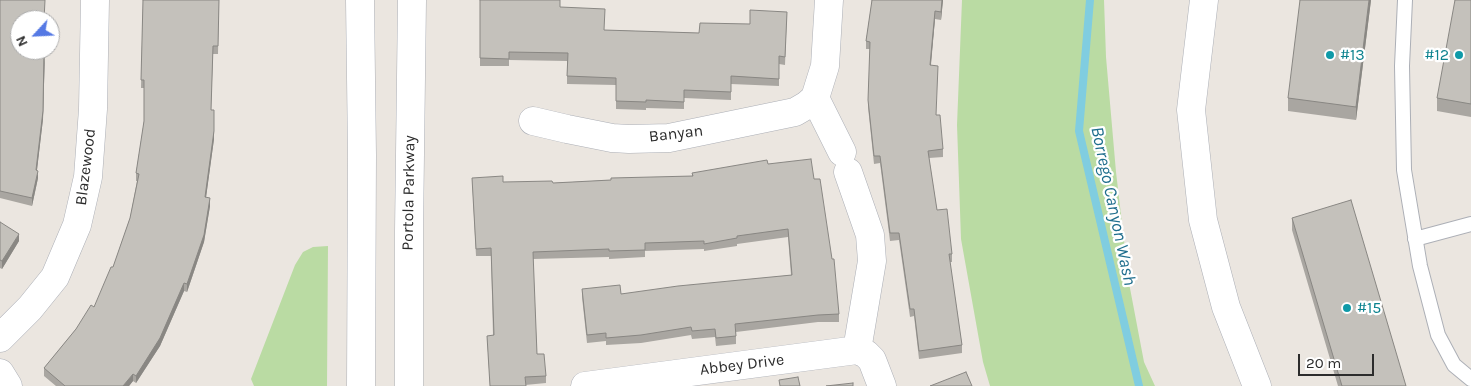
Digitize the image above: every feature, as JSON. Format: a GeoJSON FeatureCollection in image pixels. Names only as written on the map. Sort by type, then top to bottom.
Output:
{"type":"FeatureCollection","features":[{"type":"Feature","properties":{"kind":"street","name":"Blazewood"},"geometry":{"type":"LineString","coordinates":[[0,338],[30,308],[55,277],[77,225],[88,176],[95,0]]}},
{"type":"Feature","properties":{"kind":"street"},"geometry":{"type":"LineString","coordinates":[[360,0],[362,155],[361,386]]}},
{"type":"Feature","properties":{"kind":"street","name":"Portola Parkway"},"geometry":{"type":"LineString","coordinates":[[409,386],[412,0]]}},
{"type":"Feature","properties":{"kind":"street"},"geometry":{"type":"LineString","coordinates":[[829,0],[825,66],[815,98],[845,162],[870,234],[872,261],[857,350],[866,354],[872,360],[882,386]]}},
{"type":"Feature","properties":{"kind":"street"},"geometry":{"type":"LineString","coordinates":[[1204,0],[1191,110],[1203,220],[1226,307],[1257,386]]}},
{"type":"Feature","properties":{"kind":"street","name":"Banyan"},"geometry":{"type":"LineString","coordinates":[[533,121],[612,138],[669,138],[794,112],[808,105],[815,98]]}},
{"type":"Feature","properties":{"kind":"street","name":"Abbey Drive"},"geometry":{"type":"LineString","coordinates":[[591,385],[857,350]]}},
{"type":"Feature","properties":{"kind":"street"},"geometry":{"type":"LineString","coordinates":[[0,372],[8,386]]}},
{"type":"Feature","properties":{"kind":"lane"},"geometry":{"type":"LineString","coordinates":[[1405,0],[1402,66],[1404,170],[1420,266],[1438,335],[1454,364],[1471,379]]}},
{"type":"Feature","properties":{"kind":"lane"},"geometry":{"type":"LineString","coordinates":[[1416,239],[1471,224]]}},
{"type":"Feature","properties":{"kind":"green space"},"geometry":{"type":"Polygon","coordinates":[[[962,0],[1104,0],[1106,57],[1116,172],[1129,283],[1144,362],[1155,386],[990,386],[983,362],[961,239],[957,125],[962,0]]]}},
{"type":"Feature","properties":{"kind":"green space"},"geometry":{"type":"Polygon","coordinates":[[[328,246],[327,386],[254,386],[251,379],[295,265],[303,252],[313,247],[328,246]]]}},
{"type":"Feature","properties":{"kind":"building"},"geometry":{"type":"Polygon","coordinates":[[[0,0],[45,0],[44,10],[10,10],[10,60],[44,60],[43,111],[36,170],[38,171],[32,198],[0,191],[0,0]]]}},
{"type":"Feature","properties":{"kind":"building"},"geometry":{"type":"Polygon","coordinates":[[[143,0],[219,0],[218,46],[213,46],[211,110],[214,110],[214,131],[205,197],[210,198],[204,235],[187,284],[184,283],[160,338],[136,376],[133,374],[123,386],[65,386],[44,368],[76,329],[91,305],[94,307],[111,267],[113,267],[130,218],[139,174],[136,173],[144,121],[144,80],[141,80],[143,0]]]}},
{"type":"Feature","properties":{"kind":"building"},"geometry":{"type":"Polygon","coordinates":[[[480,0],[560,0],[560,7],[605,9],[604,30],[699,33],[700,23],[750,24],[750,10],[787,12],[785,57],[779,56],[779,79],[731,76],[731,92],[684,90],[684,102],[616,101],[616,78],[567,76],[568,53],[509,52],[509,59],[480,58],[480,0]]]}},
{"type":"Feature","properties":{"kind":"building"},"geometry":{"type":"Polygon","coordinates":[[[872,0],[942,0],[941,12],[935,11],[930,65],[938,66],[936,115],[940,115],[943,149],[928,151],[937,210],[947,209],[952,254],[949,254],[962,345],[919,351],[914,309],[910,309],[899,233],[890,233],[880,156],[874,156],[868,100],[870,42],[866,41],[872,0]]]}},
{"type":"Feature","properties":{"kind":"building","name":"#13"},"geometry":{"type":"Polygon","coordinates":[[[1300,0],[1369,0],[1356,107],[1288,98],[1300,0]]]}},
{"type":"Feature","properties":{"kind":"building","name":"#12"},"geometry":{"type":"Polygon","coordinates":[[[1455,0],[1471,0],[1471,104],[1437,98],[1455,0]]]}},
{"type":"Feature","properties":{"kind":"building"},"geometry":{"type":"Polygon","coordinates":[[[811,159],[814,179],[820,179],[832,259],[834,259],[839,314],[735,324],[736,336],[716,338],[715,329],[692,331],[691,327],[641,335],[606,338],[606,333],[587,335],[582,289],[620,285],[621,294],[678,286],[792,275],[788,229],[737,236],[737,238],[704,244],[704,241],[645,243],[645,250],[609,251],[609,249],[533,252],[537,354],[544,354],[546,376],[525,377],[526,386],[490,386],[487,336],[494,335],[491,248],[476,249],[472,178],[503,176],[503,182],[552,181],[553,183],[611,180],[611,178],[693,176],[692,173],[767,160],[768,164],[811,159]]]}},
{"type":"Feature","properties":{"kind":"building","name":"#15"},"geometry":{"type":"Polygon","coordinates":[[[1351,200],[1406,386],[1342,386],[1292,218],[1351,200]]]}},
{"type":"Feature","properties":{"kind":"building"},"geometry":{"type":"Polygon","coordinates":[[[0,222],[19,234],[2,261],[0,260],[0,222]]]}},
{"type":"Feature","properties":{"kind":"building"},"geometry":{"type":"Polygon","coordinates":[[[966,372],[972,386],[930,386],[966,372]]]}},
{"type":"Feature","properties":{"kind":"building"},"geometry":{"type":"Polygon","coordinates":[[[798,377],[800,386],[780,386],[779,380],[798,377]]]}},
{"type":"Feature","properties":{"kind":"building"},"geometry":{"type":"Polygon","coordinates":[[[853,383],[853,386],[826,386],[853,383]]]}},
{"type":"Feature","properties":{"kind":"waterway","name":"Borrego Canyon Wash"},"geometry":{"type":"LineString","coordinates":[[1090,0],[1079,131],[1139,386]]}},
{"type":"Feature","properties":{"kind":"place","name":"#13"},"geometry":{"type":"Point","coordinates":[1330,55]}},
{"type":"Feature","properties":{"kind":"place","name":"#12"},"geometry":{"type":"Point","coordinates":[1459,55]}},
{"type":"Feature","properties":{"kind":"place","name":"#15"},"geometry":{"type":"Point","coordinates":[1347,308]}}]}
